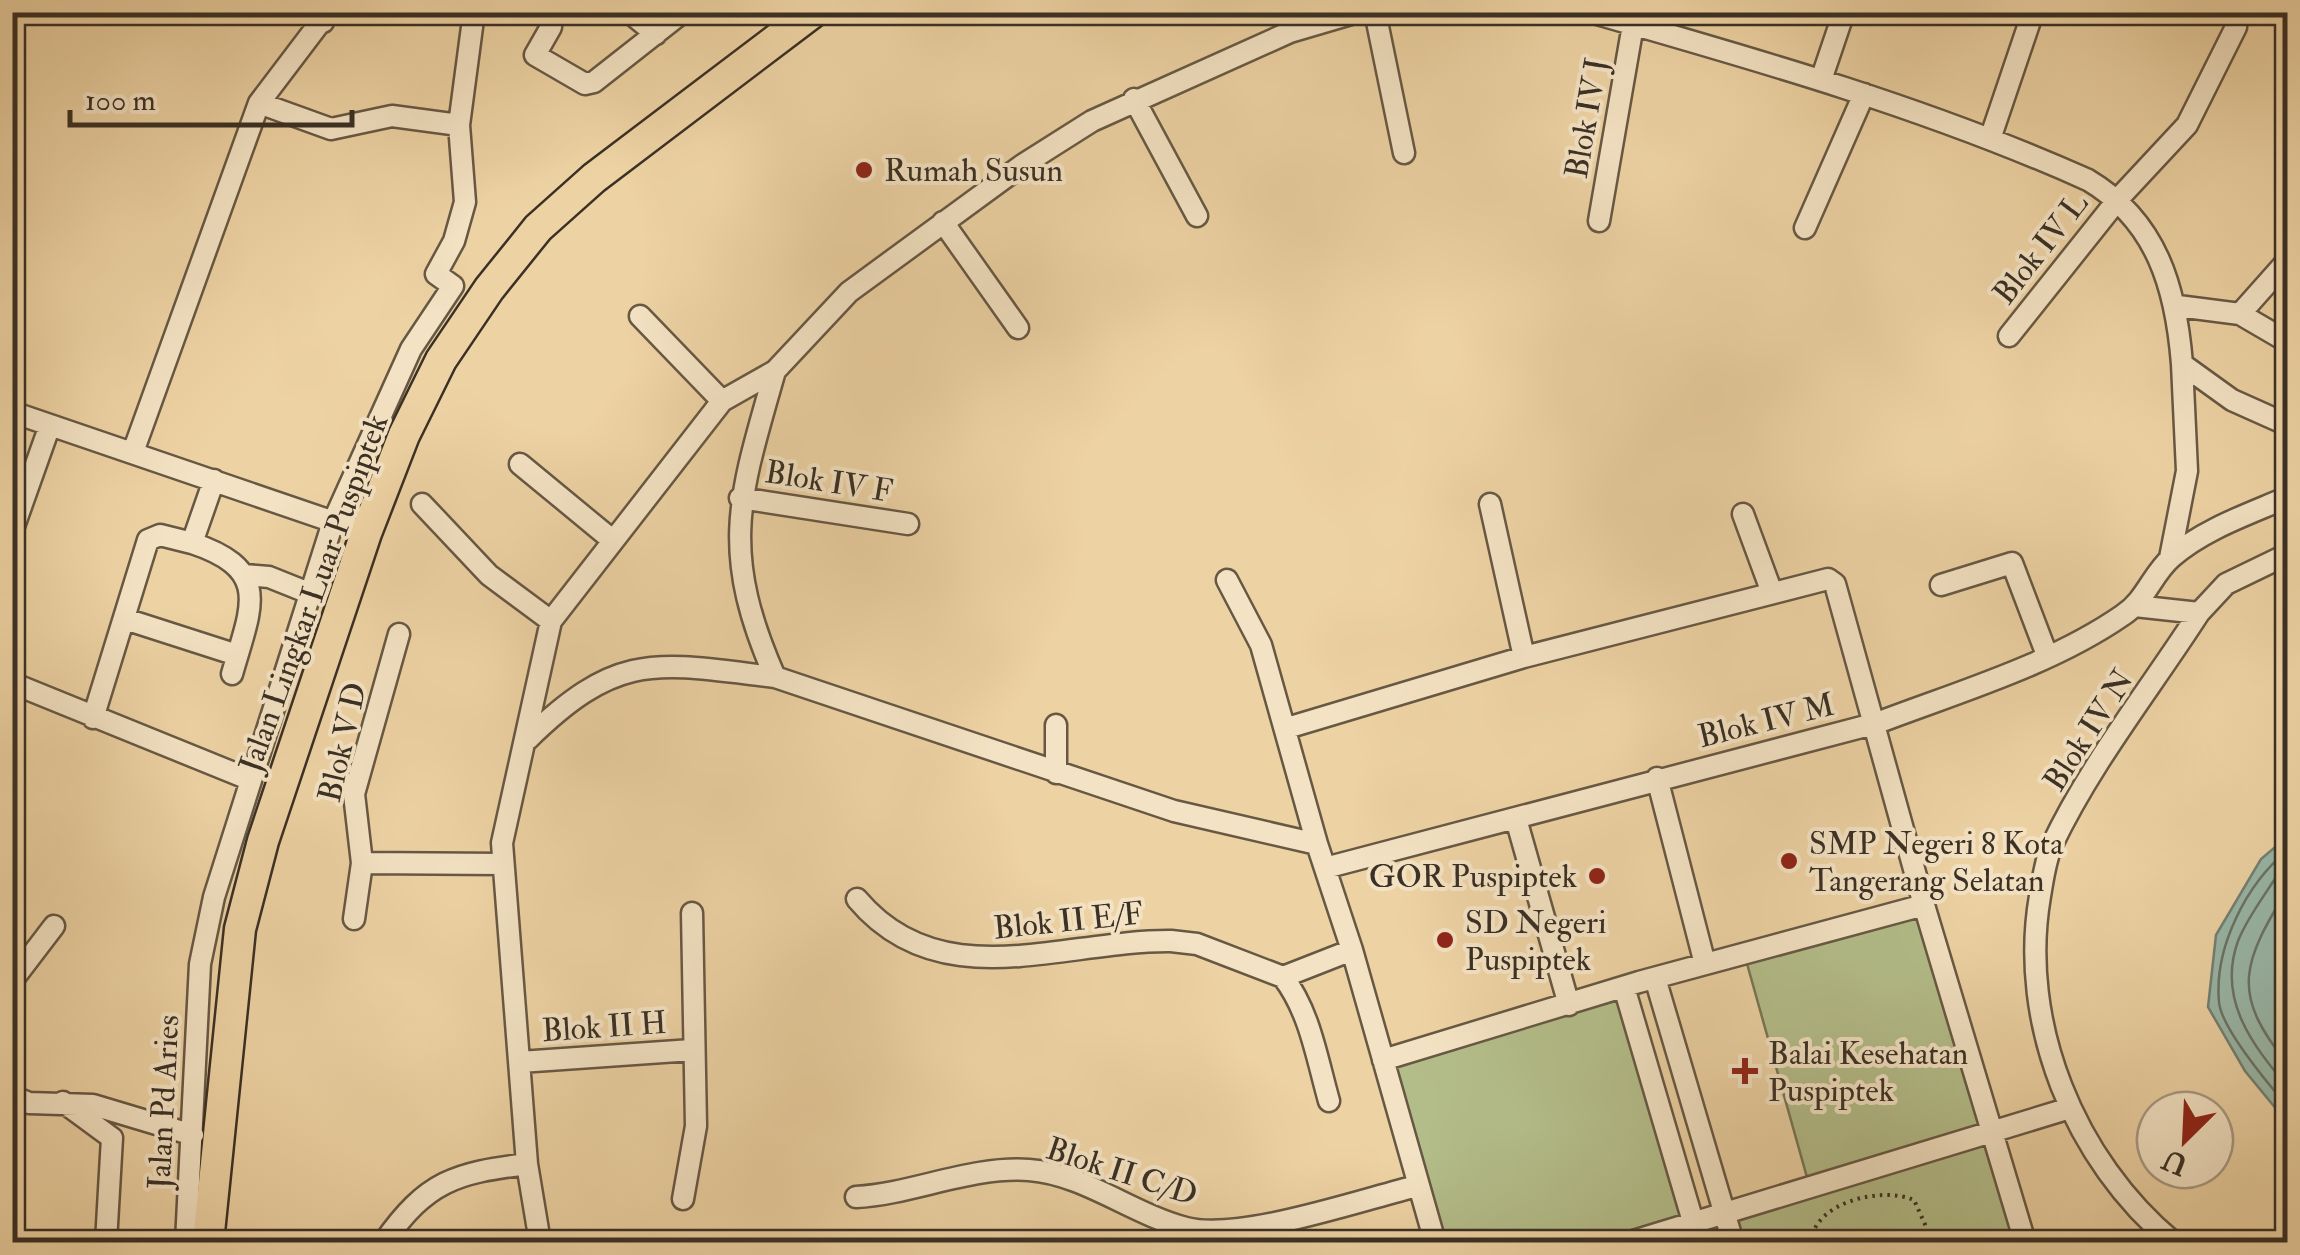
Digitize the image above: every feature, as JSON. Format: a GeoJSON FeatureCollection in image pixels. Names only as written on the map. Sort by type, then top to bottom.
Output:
{"type":"FeatureCollection","features":[{"type":"Feature","properties":{"kind":"main road","name":"Jalan Lingkar Luar Puspiptek"},"geometry":{"type":"LineString","coordinates":[[208,1242],[240,929],[263,841],[366,533],[404,435],[441,360],[489,289],[538,228],[594,178],[813,12]]}},
{"type":"Feature","properties":{"kind":"street"},"geometry":{"type":"LineString","coordinates":[[132,452],[258,104],[326,17],[301,12]]}},
{"type":"Feature","properties":{"kind":"street"},"geometry":{"type":"LineString","coordinates":[[258,104],[330,129],[392,116],[459,126],[474,12]]}},
{"type":"Feature","properties":{"kind":"street"},"geometry":{"type":"LineString","coordinates":[[629,12],[656,34]]}},
{"type":"Feature","properties":{"kind":"street"},"geometry":{"type":"LineString","coordinates":[[551,27],[535,55],[584,84],[594,82],[683,12]]}},
{"type":"Feature","properties":{"kind":"street"},"geometry":{"type":"LineString","coordinates":[[540,1242],[527,1164],[503,864],[505,818],[528,739],[550,621],[722,400],[775,371],[849,292],[1021,166],[1134,99],[1290,32],[1358,12]]}},
{"type":"Feature","properties":{"kind":"street"},"geometry":{"type":"LineString","coordinates":[[1375,12],[1404,153]]}},
{"type":"Feature","properties":{"kind":"street"},"geometry":{"type":"LineString","coordinates":[[1590,12],[1648,22],[1864,94],[1990,139],[2088,180],[2118,198],[2160,260],[2178,306],[2187,471],[2170,558]]}},
{"type":"Feature","properties":{"kind":"street"},"geometry":{"type":"LineString","coordinates":[[1821,80],[1844,12]]}},
{"type":"Feature","properties":{"kind":"street"},"geometry":{"type":"LineString","coordinates":[[1990,139],[2033,12]]}},
{"type":"Feature","properties":{"kind":"street","name":"Blok IV J"},"geometry":{"type":"LineString","coordinates":[[1599,222],[1648,22]]}},
{"type":"Feature","properties":{"kind":"street","name":"Blok IV L"},"geometry":{"type":"LineString","coordinates":[[2009,336],[2118,198],[2187,124],[2236,27]]}},
{"type":"Feature","properties":{"kind":"street"},"geometry":{"type":"LineString","coordinates":[[1805,228],[1864,94]]}},
{"type":"Feature","properties":{"kind":"street"},"geometry":{"type":"LineString","coordinates":[[1134,99],[1197,216]]}},
{"type":"Feature","properties":{"kind":"street","name":"Jalan Pd Aries"},"geometry":{"type":"LineString","coordinates":[[186,1242],[200,964],[214,896],[332,522],[411,349],[453,286],[436,274],[454,241],[465,202],[459,126]]}},
{"type":"Feature","properties":{"kind":"street"},"geometry":{"type":"LineString","coordinates":[[943,222],[1018,328]]}},
{"type":"Feature","properties":{"kind":"street"},"geometry":{"type":"LineString","coordinates":[[2240,314],[2288,260]]}},
{"type":"Feature","properties":{"kind":"street"},"geometry":{"type":"LineString","coordinates":[[2178,306],[2240,314],[2288,342]]}},
{"type":"Feature","properties":{"kind":"street"},"geometry":{"type":"LineString","coordinates":[[640,316],[722,400]]}},
{"type":"Feature","properties":{"kind":"street"},"geometry":{"type":"LineString","coordinates":[[2182,364],[2232,400],[2288,426]]}},
{"type":"Feature","properties":{"kind":"street"},"geometry":{"type":"LineString","coordinates":[[774,676],[748,610],[738,562],[740,498],[775,371]]}},
{"type":"Feature","properties":{"kind":"street"},"geometry":{"type":"LineString","coordinates":[[12,412],[366,533]]}},
{"type":"Feature","properties":{"kind":"street"},"geometry":{"type":"LineString","coordinates":[[12,532],[50,425]]}},
{"type":"Feature","properties":{"kind":"street"},"geometry":{"type":"LineString","coordinates":[[520,464],[611,539]]}},
{"type":"Feature","properties":{"kind":"street"},"geometry":{"type":"LineString","coordinates":[[192,543],[214,480]]}},
{"type":"Feature","properties":{"kind":"street"},"geometry":{"type":"LineString","coordinates":[[2025,1242],[1924,905],[1877,723],[2048,655],[2134,606],[2170,558],[2224,524],[2288,497]]}},
{"type":"Feature","properties":{"kind":"street","name":"Blok IV F"},"geometry":{"type":"LineString","coordinates":[[740,498],[908,524]]}},
{"type":"Feature","properties":{"kind":"street"},"geometry":{"type":"LineString","coordinates":[[422,504],[489,575],[550,621]]}},
{"type":"Feature","properties":{"kind":"street"},"geometry":{"type":"LineString","coordinates":[[1490,504],[1524,658]]}},
{"type":"Feature","properties":{"kind":"street"},"geometry":{"type":"LineString","coordinates":[[1742,514],[1771,590]]}},
{"type":"Feature","properties":{"kind":"street"},"geometry":{"type":"LineString","coordinates":[[93,718],[148,540],[160,535],[224,553],[250,584],[250,612],[235,664],[125,619]]}},
{"type":"Feature","properties":{"kind":"street","name":"Blok IV N"},"geometry":{"type":"LineString","coordinates":[[2172,1242],[2130,1203],[2070,1108],[2044,1032],[2034,981],[2033,934],[2047,858],[2080,796],[2199,614],[2226,584],[2288,554]]}},
{"type":"Feature","properties":{"kind":"street"},"geometry":{"type":"LineString","coordinates":[[1941,585],[2012,563],[2048,655]]}},
{"type":"Feature","properties":{"kind":"street"},"geometry":{"type":"LineString","coordinates":[[245,575],[269,577],[309,594]]}},
{"type":"Feature","properties":{"kind":"street"},"geometry":{"type":"LineString","coordinates":[[1227,580],[1261,646],[1287,728],[1317,844],[1352,950],[1435,1242]]}},
{"type":"Feature","properties":{"kind":"street","name":"Blok IV M"},"geometry":{"type":"LineString","coordinates":[[1287,728],[1771,590],[1833,580],[1877,723],[1325,868]]}},
{"type":"Feature","properties":{"kind":"street"},"geometry":{"type":"LineString","coordinates":[[2134,606],[2199,614]]}},
{"type":"Feature","properties":{"kind":"street","name":"Blok V D"},"geometry":{"type":"LineString","coordinates":[[354,920],[362,863],[354,794],[399,634]]}},
{"type":"Feature","properties":{"kind":"street"},"geometry":{"type":"LineString","coordinates":[[528,739],[570,697],[622,672],[704,669],[774,676],[1174,811],[1317,844]]}},
{"type":"Feature","properties":{"kind":"street"},"geometry":{"type":"LineString","coordinates":[[12,683],[251,780]]}},
{"type":"Feature","properties":{"kind":"street"},"geometry":{"type":"LineString","coordinates":[[1056,726],[1056,773]]}},
{"type":"Feature","properties":{"kind":"street"},"geometry":{"type":"LineString","coordinates":[[1657,778],[1705,964]]}},
{"type":"Feature","properties":{"kind":"street"},"geometry":{"type":"LineString","coordinates":[[1516,819],[1569,1004]]}},
{"type":"Feature","properties":{"kind":"street"},"geometry":{"type":"LineString","coordinates":[[362,863],[503,864]]}},
{"type":"Feature","properties":{"kind":"street","name":"Blok II E/F"},"geometry":{"type":"LineString","coordinates":[[857,899],[874,920],[907,939],[964,958],[1006,960],[1098,945],[1171,940],[1197,944],[1283,977]]}},
{"type":"Feature","properties":{"kind":"street"},"geometry":{"type":"LineString","coordinates":[[1382,1060],[1655,978],[1924,905]]}},
{"type":"Feature","properties":{"kind":"street","name":"Blok II H"},"geometry":{"type":"LineString","coordinates":[[683,1200],[696,1126],[692,913]]}},
{"type":"Feature","properties":{"kind":"street"},"geometry":{"type":"LineString","coordinates":[[12,981],[54,926]]}},
{"type":"Feature","properties":{"kind":"street"},"geometry":{"type":"LineString","coordinates":[[1329,1101],[1307,1022],[1283,977],[1352,950]]}},
{"type":"Feature","properties":{"kind":"street"},"geometry":{"type":"LineString","coordinates":[[1655,978],[1733,1242]]}},
{"type":"Feature","properties":{"kind":"street"},"geometry":{"type":"LineString","coordinates":[[1624,987],[1697,1234]]}},
{"type":"Feature","properties":{"kind":"street","name":"Blok II H"},"geometry":{"type":"LineString","coordinates":[[520,1062],[692,1050]]}},
{"type":"Feature","properties":{"kind":"street"},"geometry":{"type":"LineString","coordinates":[[12,1096],[30,1102],[93,1105],[193,1135]]}},
{"type":"Feature","properties":{"kind":"street"},"geometry":{"type":"LineString","coordinates":[[64,1102],[112,1138],[106,1242]]}},
{"type":"Feature","properties":{"kind":"street"},"geometry":{"type":"LineString","coordinates":[[1630,1242],[1697,1234],[1725,1214],[2070,1108]]}},
{"type":"Feature","properties":{"kind":"street"},"geometry":{"type":"LineString","coordinates":[[384,1242],[411,1204],[438,1186],[482,1170],[527,1164]]}},
{"type":"Feature","properties":{"kind":"street","name":"Blok II C/D"},"geometry":{"type":"LineString","coordinates":[[856,1197],[885,1196],[1002,1170],[1030,1170],[1072,1180],[1195,1236],[1248,1235],[1417,1186]]}},
{"type":"Feature","properties":{"kind":"path"},"geometry":{"type":"LineString","coordinates":[[1791,1242],[1810,1240],[1832,1211],[1872,1194],[1901,1194],[1914,1200],[1933,1242]]}},
{"type":"Feature","properties":{"kind":"green space"},"geometry":{"type":"Polygon","coordinates":[[[1925,905],[2019,1242],[1737,1242],[1728,1211],[1810,1188],[1744,953],[1925,905]]]}},
{"type":"Feature","properties":{"kind":"green space"},"geometry":{"type":"Polygon","coordinates":[[[1622,999],[1690,1242],[1441,1242],[1391,1062],[1622,999]]]}},
{"type":"Feature","properties":{"kind":"water"},"geometry":{"type":"Polygon","coordinates":[[[2287,837],[2287,1122],[2245,1071],[2208,1007],[2216,935],[2261,859],[2287,837]]]}},
{"type":"Feature","properties":{"kind":"place","name":"Rumah Susun"},"geometry":{"type":"Point","coordinates":[864,170]}},
{"type":"Feature","properties":{"kind":"place","name":"SMP Negeri 8 Kota Tangerang Selatan"},"geometry":{"type":"Point","coordinates":[1789,861]}},
{"type":"Feature","properties":{"kind":"place","name":"GOR Puspiptek"},"geometry":{"type":"Point","coordinates":[1597,876]}},
{"type":"Feature","properties":{"kind":"place","name":"SD Negeri Puspiptek"},"geometry":{"type":"Point","coordinates":[1445,940]}},
{"type":"Feature","properties":{"kind":"place","name":"Balai Kesehatan Puspiptek"},"geometry":{"type":"Point","coordinates":[1745,1071]}}]}
